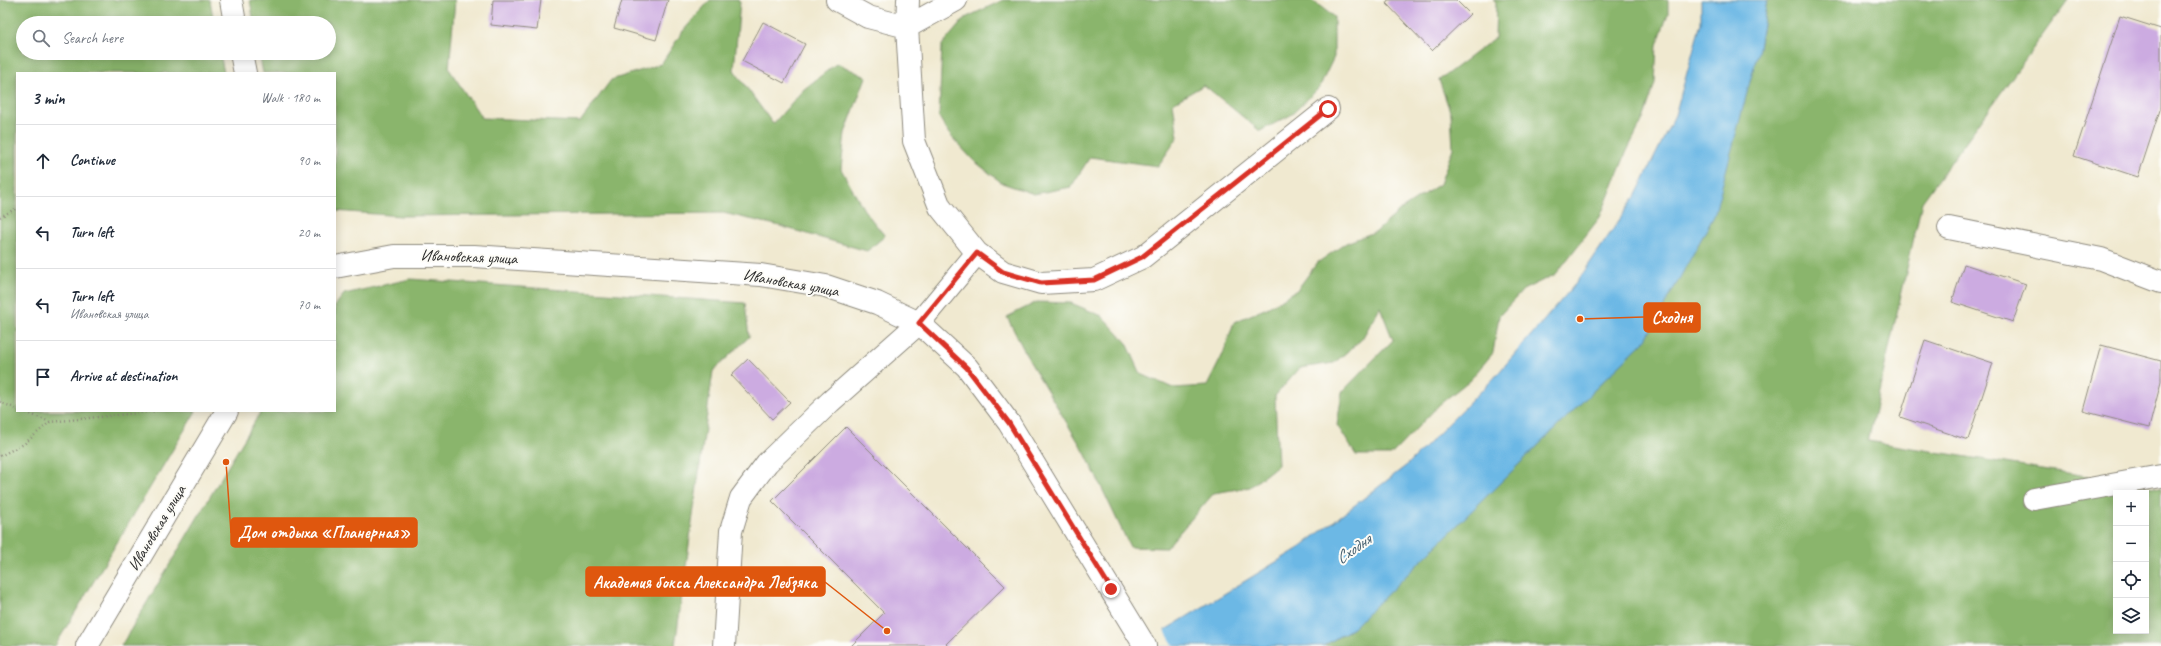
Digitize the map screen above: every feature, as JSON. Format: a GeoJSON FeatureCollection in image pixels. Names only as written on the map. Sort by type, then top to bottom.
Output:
{"type":"FeatureCollection","features":[{"type":"Feature","properties":{"kind":"street"},"geometry":{"type":"LineString","coordinates":[[231,0],[234,16]]}},
{"type":"Feature","properties":{"kind":"street"},"geometry":{"type":"LineString","coordinates":[[837,0],[868,17],[907,27],[956,0]]}},
{"type":"Feature","properties":{"kind":"street"},"geometry":{"type":"LineString","coordinates":[[908,0],[907,27],[914,141],[940,207],[977,253],[1003,272],[1041,283],[1094,280],[1142,257],[1328,109]]}},
{"type":"Feature","properties":{"kind":"street"},"geometry":{"type":"LineString","coordinates":[[242,60],[245,72]]}},
{"type":"Feature","properties":{"kind":"street"},"geometry":{"type":"LineString","coordinates":[[1949,228],[2101,259],[2161,282]]}},
{"type":"Feature","properties":{"kind":"street"},"geometry":{"type":"LineString","coordinates":[[724,646],[732,532],[741,498],[767,463],[830,402],[919,323],[977,253]]}},
{"type":"Feature","properties":{"kind":"street","name":"Ивановская улица"},"geometry":{"type":"LineString","coordinates":[[336,266],[394,256],[474,256],[760,275],[826,286],[877,303],[919,323],[967,368],[1009,423],[1145,646]]}},
{"type":"Feature","properties":{"kind":"street","name":"Ивановская улица"},"geometry":{"type":"LineString","coordinates":[[87,646],[226,412]]}},
{"type":"Feature","properties":{"kind":"street"},"geometry":{"type":"LineString","coordinates":[[2034,499],[2161,476]]}},
{"type":"Feature","properties":{"kind":"path"},"geometry":{"type":"LineString","coordinates":[[0,217],[16,209]]}},
{"type":"Feature","properties":{"kind":"path"},"geometry":{"type":"LineString","coordinates":[[0,402],[16,409]]}},
{"type":"Feature","properties":{"kind":"path"},"geometry":{"type":"LineString","coordinates":[[25,412],[50,422],[146,412]]}},
{"type":"Feature","properties":{"kind":"path"},"geometry":{"type":"LineString","coordinates":[[0,456],[24,444],[50,422]]}},
{"type":"Feature","properties":{"kind":"green space"},"geometry":{"type":"Polygon","coordinates":[[[0,0],[210,0],[213,16],[16,16],[16,60],[221,60],[224,72],[16,72],[16,412],[195,412],[55,646],[0,646],[0,0]]]}},
{"type":"Feature","properties":{"kind":"green space"},"geometry":{"type":"Polygon","coordinates":[[[250,0],[455,0],[449,69],[482,118],[580,122],[611,80],[661,64],[683,31],[710,0],[738,0],[740,2],[734,70],[773,124],[803,90],[837,63],[866,77],[845,133],[841,169],[864,210],[885,236],[867,251],[776,225],[723,213],[401,216],[336,211],[336,72],[263,72],[260,60],[336,60],[336,16],[253,16],[250,0]]]}},
{"type":"Feature","properties":{"kind":"green space"},"geometry":{"type":"Polygon","coordinates":[[[1003,0],[1312,0],[1334,17],[1334,57],[1319,88],[1291,115],[1260,131],[1204,85],[1173,103],[1178,137],[1158,166],[1090,157],[1071,187],[1034,194],[1002,183],[973,160],[949,134],[939,117],[942,45],[965,18],[1003,0]]]}},
{"type":"Feature","properties":{"kind":"green space"},"geometry":{"type":"Polygon","coordinates":[[[1493,0],[1668,0],[1668,14],[1657,45],[1655,83],[1644,117],[1627,151],[1600,217],[1556,274],[1523,290],[1499,316],[1493,353],[1470,380],[1440,404],[1391,455],[1356,455],[1337,425],[1342,392],[1393,340],[1380,307],[1362,339],[1334,363],[1300,368],[1275,396],[1278,465],[1250,487],[1214,493],[1166,548],[1130,547],[1085,453],[1030,362],[1007,317],[1037,302],[1071,303],[1102,316],[1127,343],[1141,374],[1173,388],[1207,386],[1223,354],[1234,322],[1267,308],[1297,290],[1317,263],[1346,243],[1377,231],[1403,208],[1440,184],[1453,148],[1451,114],[1439,80],[1495,38],[1496,3],[1493,0]]]}},
{"type":"Feature","properties":{"kind":"green space"},"geometry":{"type":"Polygon","coordinates":[[[1767,0],[2068,0],[1922,202],[1868,441],[2161,488],[2161,646],[1323,646],[1353,628],[1759,48],[1767,0]]]}},
{"type":"Feature","properties":{"kind":"green space"},"geometry":{"type":"Polygon","coordinates":[[[410,279],[745,303],[749,337],[713,371],[675,646],[121,646],[260,412],[336,412],[336,305],[344,294],[410,279]]]}},
{"type":"Feature","properties":{"kind":"water"},"geometry":{"type":"Polygon","coordinates":[[[1701,0],[1767,0],[1759,48],[1714,216],[1646,339],[1353,628],[1323,646],[1139,646],[1299,548],[1407,465],[1494,378],[1577,282],[1635,197],[1675,115],[1701,23],[1701,0]]]}},
{"type":"Feature","properties":{"kind":"pier"},"geometry":{"type":"Polygon","coordinates":[[[1163,628],[1174,646],[1137,646],[1138,644],[1163,628]]]}},
{"type":"Feature","properties":{"kind":"building"},"geometry":{"type":"Polygon","coordinates":[[[493,0],[541,0],[537,30],[491,25],[493,0]]]}},
{"type":"Feature","properties":{"kind":"building"},"geometry":{"type":"Polygon","coordinates":[[[622,0],[668,0],[656,40],[614,28],[622,0]]]}},
{"type":"Feature","properties":{"kind":"building"},"geometry":{"type":"Polygon","coordinates":[[[1388,0],[1456,0],[1470,14],[1432,51],[1386,3],[1388,0]]]}},
{"type":"Feature","properties":{"kind":"building"},"geometry":{"type":"Polygon","coordinates":[[[2120,16],[2161,29],[2161,107],[2138,177],[2074,156],[2120,16]]]}},
{"type":"Feature","properties":{"kind":"building"},"geometry":{"type":"Polygon","coordinates":[[[763,22],[805,44],[784,83],[742,61],[763,22]]]}},
{"type":"Feature","properties":{"kind":"building"},"geometry":{"type":"Polygon","coordinates":[[[1964,264],[2026,284],[2013,322],[1952,302],[1964,264]]]}},
{"type":"Feature","properties":{"kind":"building"},"geometry":{"type":"Polygon","coordinates":[[[1925,340],[1993,363],[1968,440],[1900,417],[1925,340]]]}},
{"type":"Feature","properties":{"kind":"building"},"geometry":{"type":"Polygon","coordinates":[[[2101,345],[2161,361],[2161,382],[2149,428],[2083,411],[2101,345]]]}},
{"type":"Feature","properties":{"kind":"building"},"geometry":{"type":"Polygon","coordinates":[[[748,359],[790,402],[772,419],[731,375],[748,359]]]}},
{"type":"Feature","properties":{"kind":"building"},"geometry":{"type":"Polygon","coordinates":[[[846,427],[1005,586],[946,644],[948,646],[851,646],[884,613],[772,501],[846,427]]]}},
{"type":"Feature","properties":{"kind":"place","name":"Сходня"},"geometry":{"type":"Point","coordinates":[1580,319]}},
{"type":"Feature","properties":{"kind":"place","name":"Дом отдыха «Планерная»"},"geometry":{"type":"Point","coordinates":[226,462]}},
{"type":"Feature","properties":{"kind":"place","name":"Академия бокса Александра Лебзяка"},"geometry":{"type":"Point","coordinates":[887,631]}},
{"type":"Feature","properties":{"kind":"route"},"geometry":{"type":"LineString","coordinates":[[1111,589],[1009,423],[967,368],[919,323],[977,253],[1003,272],[1041,283],[1094,280],[1142,257],[1328,109]]}}]}
